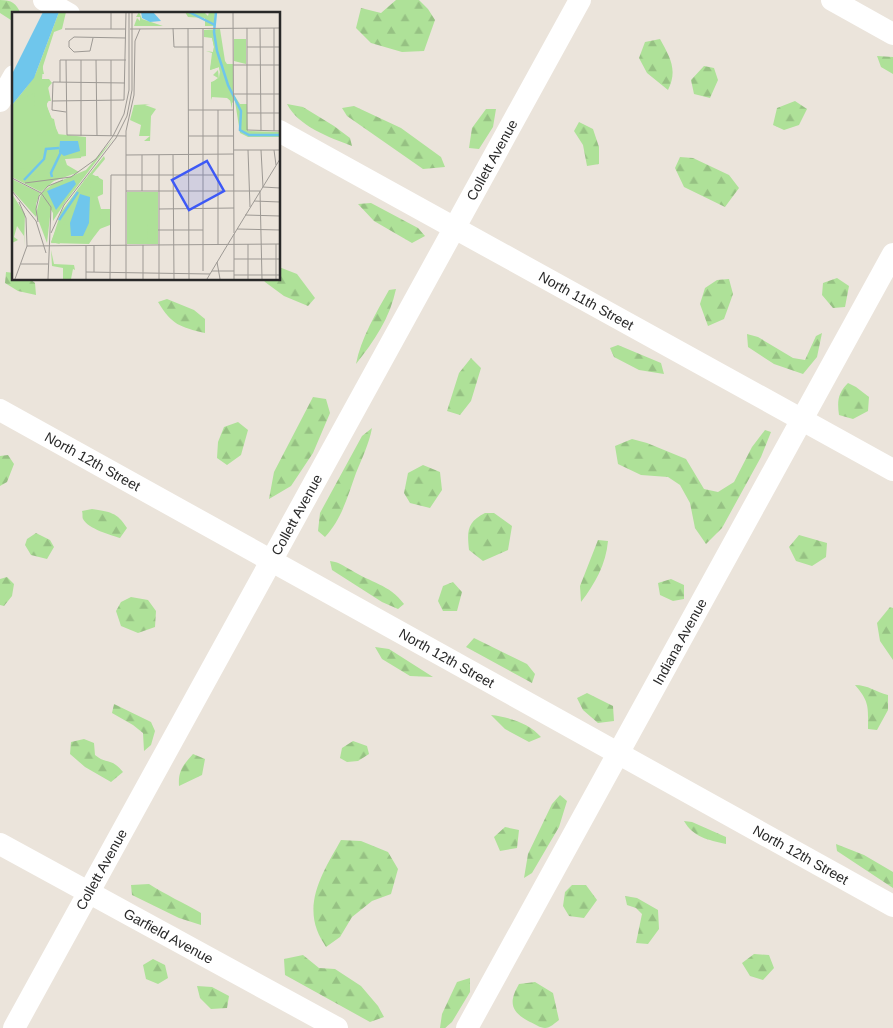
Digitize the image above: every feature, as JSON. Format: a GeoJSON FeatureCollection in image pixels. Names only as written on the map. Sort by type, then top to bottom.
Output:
{"type":"FeatureCollection","features":[{"type":"Feature","properties":{"kind":"street","name":"Collett Avenue"},"geometry":{"type":"LineString","coordinates":[[14,1028],[580,0]]}},
{"type":"Feature","properties":{"kind":"street"},"geometry":{"type":"LineString","coordinates":[[832,0],[893,34]]}},
{"type":"Feature","properties":{"kind":"street"},"geometry":{"type":"LineString","coordinates":[[0,101],[12,80]]}},
{"type":"Feature","properties":{"kind":"street","name":"North 11th Street"},"geometry":{"type":"LineString","coordinates":[[280,132],[893,470]]}},
{"type":"Feature","properties":{"kind":"street","name":"Indiana Avenue"},"geometry":{"type":"LineString","coordinates":[[467,1028],[893,254]]}},
{"type":"Feature","properties":{"kind":"street","name":"North 12th Street"},"geometry":{"type":"LineString","coordinates":[[0,410],[893,906]]}},
{"type":"Feature","properties":{"kind":"street","name":"Garfield Avenue"},"geometry":{"type":"LineString","coordinates":[[0,844],[337,1028]]}},
{"type":"Feature","properties":{"kind":"green space"},"geometry":{"type":"Polygon","coordinates":[[[0,0],[13,3],[20,12],[12,12],[12,21],[0,13],[0,0]]]}},
{"type":"Feature","properties":{"kind":"green space"},"geometry":{"type":"Polygon","coordinates":[[[396,0],[419,0],[435,20],[424,51],[402,52],[371,43],[356,28],[361,8],[381,13],[396,0]]]}},
{"type":"Feature","properties":{"kind":"green space"},"geometry":{"type":"Polygon","coordinates":[[[660,39],[670,58],[672,70],[671,83],[668,90],[647,73],[639,58],[645,42],[660,39]]]}},
{"type":"Feature","properties":{"kind":"green space"},"geometry":{"type":"Polygon","coordinates":[[[877,56],[893,57],[893,74],[881,67],[877,56]]]}},
{"type":"Feature","properties":{"kind":"green space"},"geometry":{"type":"Polygon","coordinates":[[[704,66],[714,68],[718,80],[710,98],[694,94],[691,80],[704,66]]]}},
{"type":"Feature","properties":{"kind":"green space"},"geometry":{"type":"Polygon","coordinates":[[[795,101],[807,109],[799,125],[784,130],[773,125],[777,108],[795,101]]]}},
{"type":"Feature","properties":{"kind":"green space"},"geometry":{"type":"Polygon","coordinates":[[[287,104],[303,107],[334,126],[350,138],[352,146],[324,135],[307,125],[292,112],[287,104]]]}},
{"type":"Feature","properties":{"kind":"green space"},"geometry":{"type":"Polygon","coordinates":[[[354,106],[401,128],[441,157],[445,167],[423,169],[347,116],[342,108],[354,106]]]}},
{"type":"Feature","properties":{"kind":"green space"},"geometry":{"type":"Polygon","coordinates":[[[486,109],[496,109],[493,127],[479,149],[469,148],[472,128],[486,109]]]}},
{"type":"Feature","properties":{"kind":"green space"},"geometry":{"type":"Polygon","coordinates":[[[579,122],[593,129],[599,147],[599,164],[587,166],[583,145],[574,131],[579,122]]]}},
{"type":"Feature","properties":{"kind":"green space"},"geometry":{"type":"Polygon","coordinates":[[[680,157],[693,158],[729,175],[739,188],[725,207],[684,187],[675,168],[680,157]]]}},
{"type":"Feature","properties":{"kind":"green space"},"geometry":{"type":"Polygon","coordinates":[[[371,203],[418,228],[425,236],[412,243],[374,221],[358,204],[371,203]]]}},
{"type":"Feature","properties":{"kind":"green space"},"geometry":{"type":"Polygon","coordinates":[[[280,267],[297,274],[315,298],[308,306],[284,296],[264,280],[280,280],[280,267]]]}},
{"type":"Feature","properties":{"kind":"green space"},"geometry":{"type":"Polygon","coordinates":[[[6,272],[12,273],[12,280],[31,280],[35,283],[36,295],[18,291],[5,283],[6,272]]]}},
{"type":"Feature","properties":{"kind":"green space"},"geometry":{"type":"Polygon","coordinates":[[[837,278],[849,286],[845,307],[833,308],[822,295],[823,283],[837,278]]]}},
{"type":"Feature","properties":{"kind":"green space"},"geometry":{"type":"Polygon","coordinates":[[[729,279],[733,294],[724,319],[708,326],[700,304],[705,288],[717,280],[729,279]]]}},
{"type":"Feature","properties":{"kind":"green space"},"geometry":{"type":"Polygon","coordinates":[[[396,289],[390,310],[380,329],[356,364],[361,345],[374,317],[389,290],[396,289]]]}},
{"type":"Feature","properties":{"kind":"green space"},"geometry":{"type":"Polygon","coordinates":[[[167,299],[194,310],[205,319],[205,333],[183,327],[172,320],[158,302],[167,299]]]}},
{"type":"Feature","properties":{"kind":"green space"},"geometry":{"type":"Polygon","coordinates":[[[822,333],[817,357],[803,374],[774,364],[748,347],[747,334],[758,337],[793,358],[805,360],[816,336],[822,333]]]}},
{"type":"Feature","properties":{"kind":"green space"},"geometry":{"type":"Polygon","coordinates":[[[618,345],[661,363],[664,374],[639,370],[614,357],[610,348],[618,345]]]}},
{"type":"Feature","properties":{"kind":"green space"},"geometry":{"type":"Polygon","coordinates":[[[471,358],[481,368],[471,401],[460,415],[447,411],[459,373],[471,358]]]}},
{"type":"Feature","properties":{"kind":"green space"},"geometry":{"type":"Polygon","coordinates":[[[848,383],[869,397],[868,411],[853,419],[839,415],[839,398],[842,390],[848,383]]]}},
{"type":"Feature","properties":{"kind":"green space"},"geometry":{"type":"Polygon","coordinates":[[[313,397],[326,399],[330,413],[313,453],[291,486],[269,499],[274,472],[313,397]]]}},
{"type":"Feature","properties":{"kind":"green space"},"geometry":{"type":"Polygon","coordinates":[[[238,422],[248,430],[241,455],[227,465],[217,458],[218,442],[224,427],[238,422]]]}},
{"type":"Feature","properties":{"kind":"green space"},"geometry":{"type":"Polygon","coordinates":[[[372,428],[344,506],[336,522],[325,537],[318,531],[320,513],[362,436],[372,428]]]}},
{"type":"Feature","properties":{"kind":"green space"},"geometry":{"type":"Polygon","coordinates":[[[765,430],[771,432],[761,457],[722,528],[706,544],[695,528],[690,503],[680,485],[668,477],[641,475],[618,464],[615,446],[632,439],[647,443],[686,459],[704,489],[718,492],[734,482],[752,447],[765,430]]]}},
{"type":"Feature","properties":{"kind":"green space"},"geometry":{"type":"Polygon","coordinates":[[[8,455],[14,464],[7,482],[0,486],[0,456],[8,455]]]}},
{"type":"Feature","properties":{"kind":"green space"},"geometry":{"type":"Polygon","coordinates":[[[423,465],[440,472],[442,490],[430,508],[410,503],[404,493],[408,473],[423,465]]]}},
{"type":"Feature","properties":{"kind":"green space"},"geometry":{"type":"Polygon","coordinates":[[[92,509],[108,512],[120,519],[127,528],[120,538],[100,531],[86,523],[82,511],[92,509]]]}},
{"type":"Feature","properties":{"kind":"green space"},"geometry":{"type":"Polygon","coordinates":[[[485,513],[494,513],[512,526],[508,550],[483,561],[469,550],[468,532],[475,520],[485,513]]]}},
{"type":"Feature","properties":{"kind":"green space"},"geometry":{"type":"Polygon","coordinates":[[[36,533],[50,540],[54,547],[47,559],[31,555],[25,545],[27,539],[36,533]]]}},
{"type":"Feature","properties":{"kind":"green space"},"geometry":{"type":"Polygon","coordinates":[[[799,535],[827,543],[826,557],[812,566],[796,561],[789,547],[799,535]]]}},
{"type":"Feature","properties":{"kind":"green space"},"geometry":{"type":"Polygon","coordinates":[[[598,540],[608,541],[605,558],[595,581],[581,602],[580,586],[598,540]]]}},
{"type":"Feature","properties":{"kind":"green space"},"geometry":{"type":"Polygon","coordinates":[[[330,561],[339,563],[386,588],[404,604],[398,609],[382,602],[332,570],[330,561]]]}},
{"type":"Feature","properties":{"kind":"green space"},"geometry":{"type":"Polygon","coordinates":[[[7,577],[14,584],[12,596],[4,606],[0,605],[0,579],[7,577]]]}},
{"type":"Feature","properties":{"kind":"green space"},"geometry":{"type":"Polygon","coordinates":[[[671,579],[684,585],[684,599],[673,601],[660,595],[658,583],[671,579]]]}},
{"type":"Feature","properties":{"kind":"green space"},"geometry":{"type":"Polygon","coordinates":[[[453,582],[462,592],[457,611],[443,611],[438,601],[443,586],[453,582]]]}},
{"type":"Feature","properties":{"kind":"green space"},"geometry":{"type":"Polygon","coordinates":[[[131,597],[148,600],[156,611],[155,627],[138,633],[121,626],[116,611],[121,602],[131,597]]]}},
{"type":"Feature","properties":{"kind":"green space"},"geometry":{"type":"Polygon","coordinates":[[[890,607],[893,608],[893,660],[880,641],[877,623],[890,607]]]}},
{"type":"Feature","properties":{"kind":"green space"},"geometry":{"type":"Polygon","coordinates":[[[474,638],[527,664],[535,674],[532,683],[466,647],[474,638]]]}},
{"type":"Feature","properties":{"kind":"green space"},"geometry":{"type":"Polygon","coordinates":[[[375,647],[389,649],[433,677],[410,676],[382,659],[375,647]]]}},
{"type":"Feature","properties":{"kind":"green space"},"geometry":{"type":"Polygon","coordinates":[[[855,685],[864,686],[888,695],[888,710],[877,730],[868,729],[866,701],[855,685]]]}},
{"type":"Feature","properties":{"kind":"green space"},"geometry":{"type":"Polygon","coordinates":[[[587,693],[613,706],[614,721],[598,723],[583,710],[577,698],[587,693]]]}},
{"type":"Feature","properties":{"kind":"green space"},"geometry":{"type":"Polygon","coordinates":[[[114,704],[151,722],[155,731],[151,745],[144,751],[143,733],[112,713],[114,704]]]}},
{"type":"Feature","properties":{"kind":"green space"},"geometry":{"type":"Polygon","coordinates":[[[491,715],[505,717],[518,722],[531,728],[541,737],[529,742],[505,729],[491,715]]]}},
{"type":"Feature","properties":{"kind":"green space"},"geometry":{"type":"Polygon","coordinates":[[[84,739],[94,743],[95,755],[115,764],[123,772],[111,782],[85,767],[70,754],[71,742],[84,739]]]}},
{"type":"Feature","properties":{"kind":"green space"},"geometry":{"type":"Polygon","coordinates":[[[353,741],[367,746],[369,754],[358,761],[347,762],[340,758],[342,748],[353,741]]]}},
{"type":"Feature","properties":{"kind":"green space"},"geometry":{"type":"Polygon","coordinates":[[[193,754],[205,759],[202,775],[179,786],[179,776],[182,768],[193,754]]]}},
{"type":"Feature","properties":{"kind":"green space"},"geometry":{"type":"Polygon","coordinates":[[[560,795],[567,801],[559,827],[532,873],[524,878],[528,854],[552,804],[560,795]]]}},
{"type":"Feature","properties":{"kind":"green space"},"geometry":{"type":"Polygon","coordinates":[[[684,821],[692,822],[726,837],[726,844],[696,834],[684,821]]]}},
{"type":"Feature","properties":{"kind":"green space"},"geometry":{"type":"Polygon","coordinates":[[[505,827],[519,830],[517,848],[500,851],[494,837],[505,827]]]}},
{"type":"Feature","properties":{"kind":"green space"},"geometry":{"type":"Polygon","coordinates":[[[341,840],[361,841],[388,852],[398,869],[391,894],[372,901],[352,917],[340,937],[326,947],[317,930],[314,918],[315,895],[329,861],[341,840]]]}},
{"type":"Feature","properties":{"kind":"green space"},"geometry":{"type":"Polygon","coordinates":[[[836,844],[864,855],[893,872],[893,888],[837,851],[836,844]]]}},
{"type":"Feature","properties":{"kind":"green space"},"geometry":{"type":"Polygon","coordinates":[[[149,884],[201,913],[201,925],[179,918],[132,895],[131,885],[149,884]]]}},
{"type":"Feature","properties":{"kind":"green space"},"geometry":{"type":"Polygon","coordinates":[[[572,885],[586,885],[597,900],[584,918],[569,916],[563,906],[565,892],[572,885]]]}},
{"type":"Feature","properties":{"kind":"green space"},"geometry":{"type":"Polygon","coordinates":[[[625,896],[637,898],[658,910],[659,929],[648,944],[636,943],[642,914],[636,908],[627,905],[625,896]]]}},
{"type":"Feature","properties":{"kind":"green space"},"geometry":{"type":"Polygon","coordinates":[[[754,954],[769,955],[774,968],[763,980],[750,976],[742,963],[754,954]]]}},
{"type":"Feature","properties":{"kind":"green space"},"geometry":{"type":"Polygon","coordinates":[[[303,955],[319,968],[335,969],[361,986],[378,1006],[384,1017],[370,1022],[285,975],[284,959],[303,955]]]}},
{"type":"Feature","properties":{"kind":"green space"},"geometry":{"type":"Polygon","coordinates":[[[153,959],[165,965],[168,978],[158,984],[146,979],[143,965],[153,959]]]}},
{"type":"Feature","properties":{"kind":"green space"},"geometry":{"type":"Polygon","coordinates":[[[470,978],[470,992],[452,1022],[445,1028],[440,1028],[442,1014],[457,982],[470,978]]]}},
{"type":"Feature","properties":{"kind":"green space"},"geometry":{"type":"Polygon","coordinates":[[[535,982],[553,993],[559,1020],[547,1028],[539,1027],[519,1015],[513,1006],[513,997],[519,984],[535,982]]]}},
{"type":"Feature","properties":{"kind":"green space"},"geometry":{"type":"Polygon","coordinates":[[[197,986],[212,987],[229,996],[227,1008],[211,1009],[200,998],[197,986]]]}}]}
